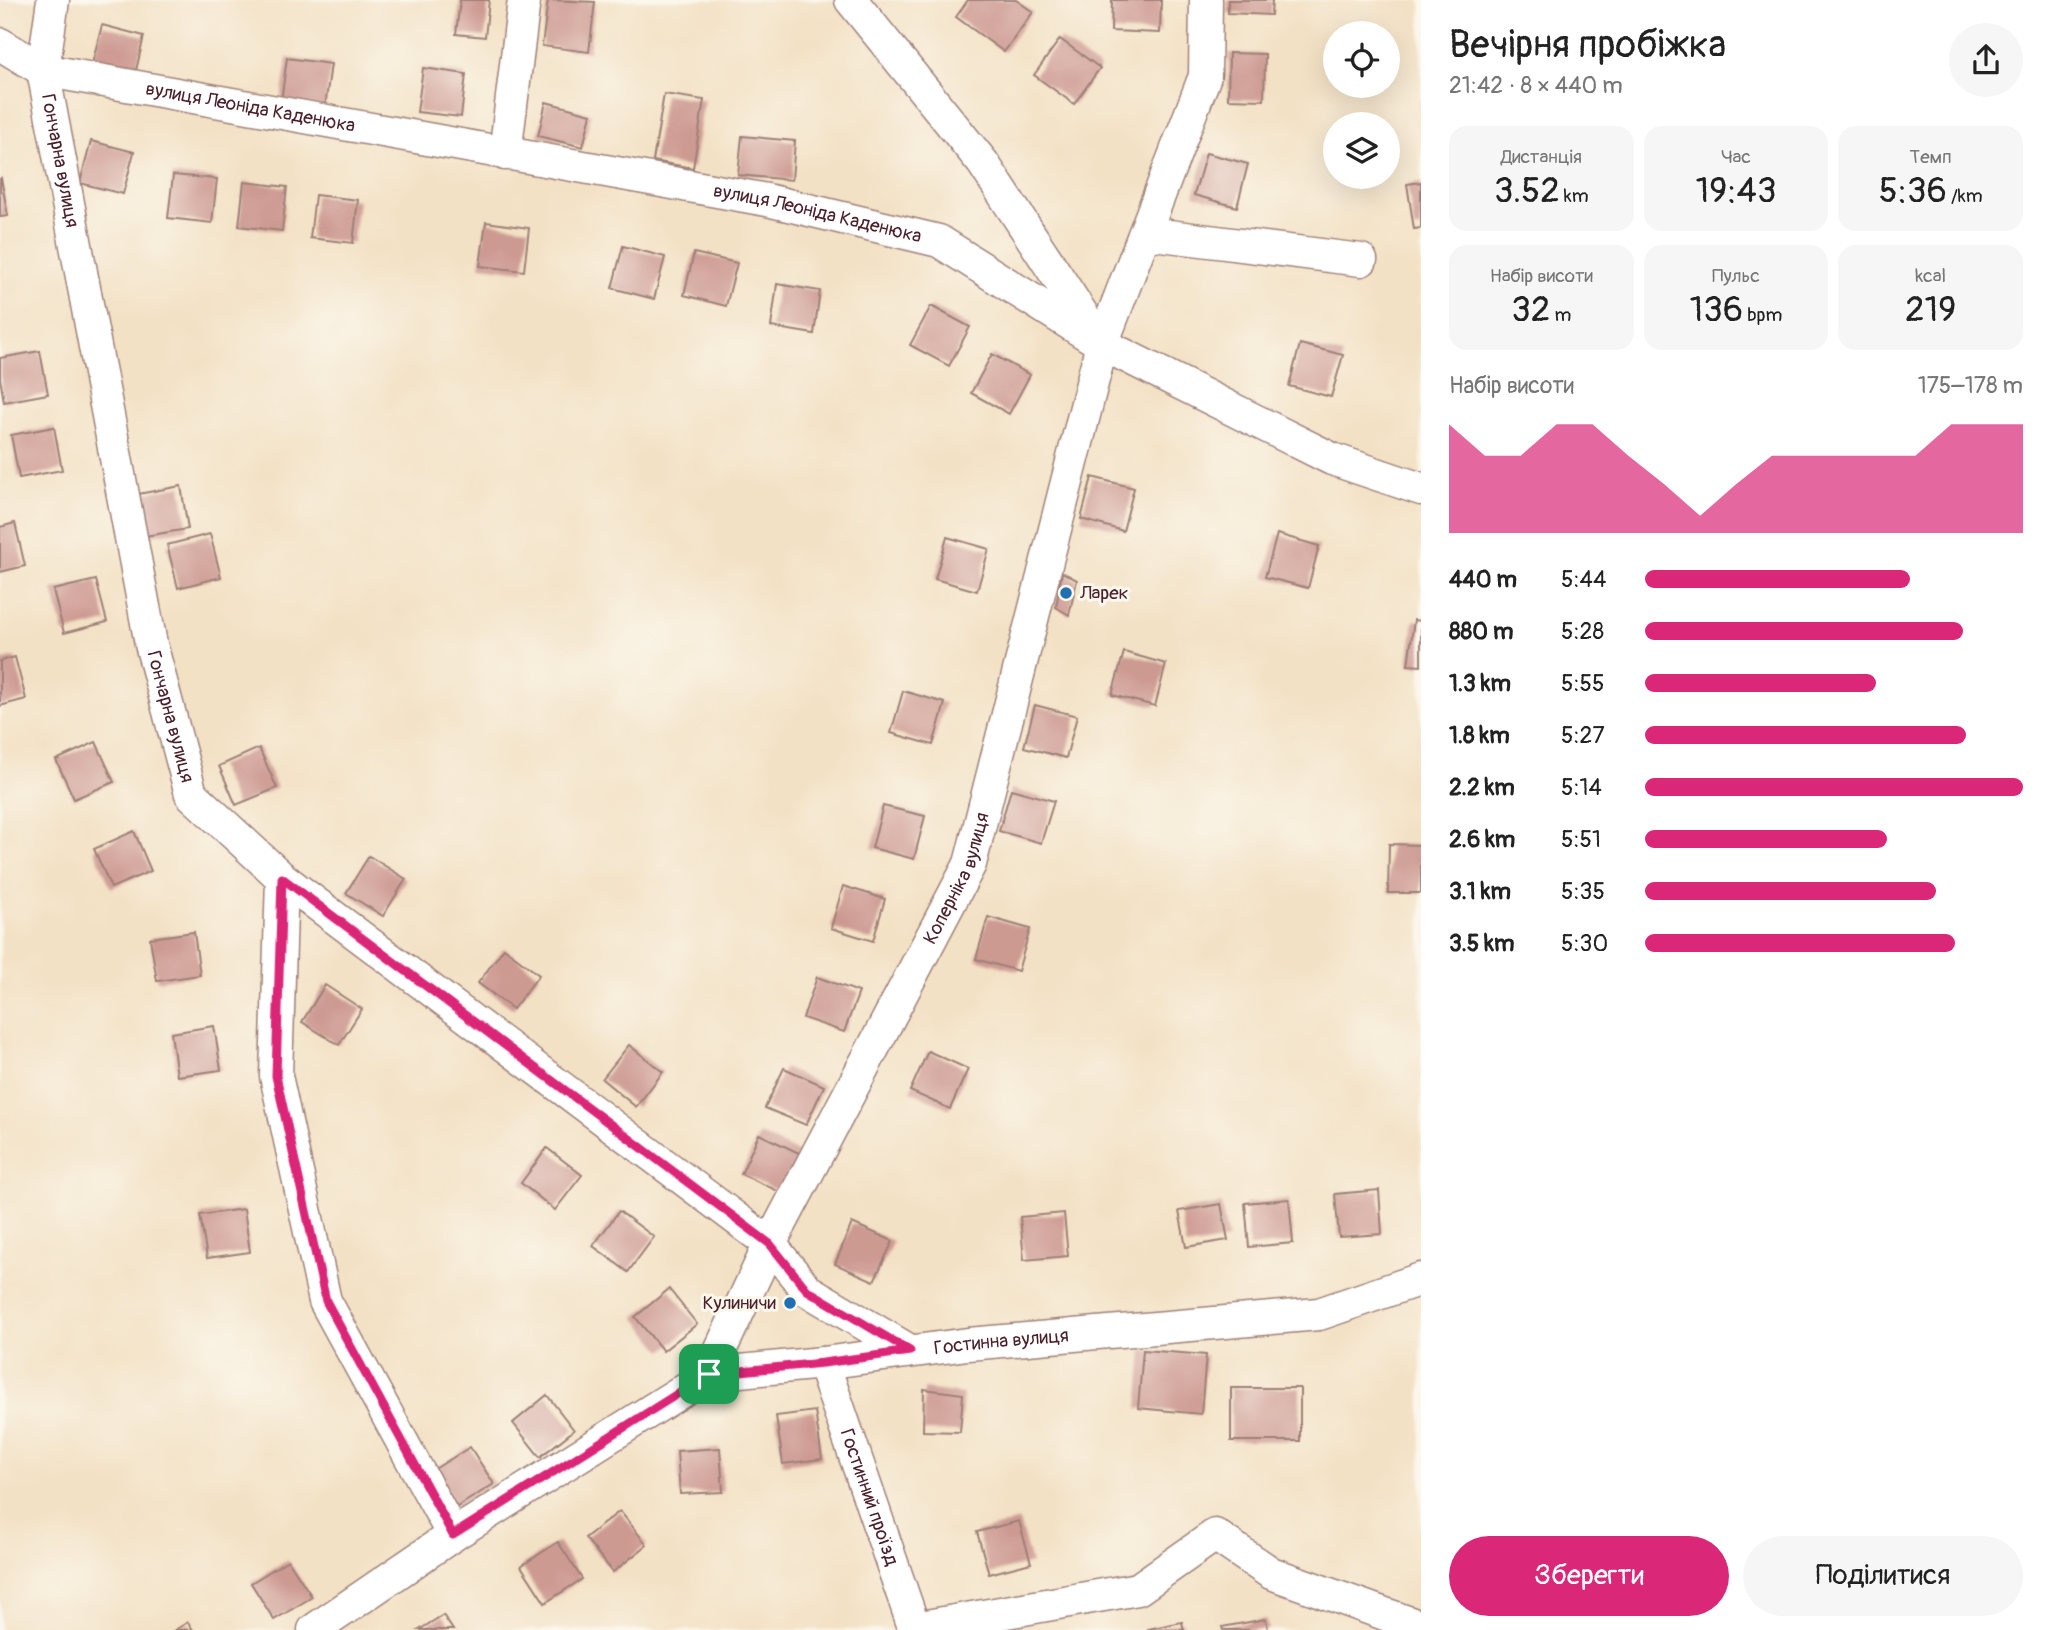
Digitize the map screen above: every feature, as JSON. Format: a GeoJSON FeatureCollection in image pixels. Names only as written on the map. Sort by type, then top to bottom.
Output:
{"type":"FeatureCollection","features":[{"type":"Feature","properties":{"kind":"street","name":"Гончарна вулиця"},"geometry":{"type":"LineString","coordinates":[[53,0],[43,70],[151,644],[191,794],[282,878],[770,1244],[807,1290],[910,1351]]}},
{"type":"Feature","properties":{"kind":"street"},"geometry":{"type":"LineString","coordinates":[[505,154],[524,0]]}},
{"type":"Feature","properties":{"kind":"street"},"geometry":{"type":"LineString","coordinates":[[851,0],[983,163],[1102,344]]}},
{"type":"Feature","properties":{"kind":"street"},"geometry":{"type":"LineString","coordinates":[[1102,344],[1205,76],[1206,0]]}},
{"type":"Feature","properties":{"kind":"street","name":"вулиця Леоніда Каденюка"},"geometry":{"type":"LineString","coordinates":[[0,44],[43,70],[767,200],[939,241],[1102,344],[1332,460],[1421,489]]}},
{"type":"Feature","properties":{"kind":"street"},"geometry":{"type":"LineString","coordinates":[[1145,233],[1361,260]]}},
{"type":"Feature","properties":{"kind":"street","name":"Коперніка вулиця"},"geometry":{"type":"LineString","coordinates":[[709,1374],[770,1244],[970,864],[1102,344]]}},
{"type":"Feature","properties":{"kind":"street"},"geometry":{"type":"LineString","coordinates":[[282,878],[276,1076],[326,1301],[453,1535]]}},
{"type":"Feature","properties":{"kind":"street","name":"Гостинна вулиця"},"geometry":{"type":"LineString","coordinates":[[314,1630],[453,1535],[709,1374],[823,1363],[981,1342],[1319,1314],[1421,1279]]}},
{"type":"Feature","properties":{"kind":"street","name":"Гостинний проїзд"},"geometry":{"type":"LineString","coordinates":[[823,1363],[915,1629]]}},
{"type":"Feature","properties":{"kind":"street"},"geometry":{"type":"LineString","coordinates":[[915,1629],[1138,1589],[1215,1535],[1272,1573],[1421,1627]]}},
{"type":"Feature","properties":{"kind":"building"},"geometry":{"type":"Polygon","coordinates":[[[460,0],[489,0],[485,37],[456,34],[460,0]]]}},
{"type":"Feature","properties":{"kind":"building"},"geometry":{"type":"Polygon","coordinates":[[[548,0],[595,2],[589,52],[542,46],[548,0]]]}},
{"type":"Feature","properties":{"kind":"building"},"geometry":{"type":"Polygon","coordinates":[[[968,0],[1016,0],[1033,12],[1004,52],[956,17],[968,0]]]}},
{"type":"Feature","properties":{"kind":"building"},"geometry":{"type":"Polygon","coordinates":[[[1112,0],[1161,0],[1160,33],[1111,31],[1112,0]]]}},
{"type":"Feature","properties":{"kind":"building"},"geometry":{"type":"Polygon","coordinates":[[[1228,0],[1272,0],[1271,15],[1228,13],[1228,0]]]}},
{"type":"Feature","properties":{"kind":"building"},"geometry":{"type":"Polygon","coordinates":[[[102,25],[144,36],[134,79],[91,68],[102,25]]]}},
{"type":"Feature","properties":{"kind":"building"},"geometry":{"type":"Polygon","coordinates":[[[1060,39],[1100,68],[1074,104],[1034,75],[1060,39]]]}},
{"type":"Feature","properties":{"kind":"building"},"geometry":{"type":"Polygon","coordinates":[[[1229,53],[1265,54],[1264,100],[1228,99],[1229,53]]]}},
{"type":"Feature","properties":{"kind":"building"},"geometry":{"type":"Polygon","coordinates":[[[287,58],[331,64],[325,107],[281,101],[287,58]]]}},
{"type":"Feature","properties":{"kind":"building"},"geometry":{"type":"Polygon","coordinates":[[[423,68],[466,74],[461,117],[417,112],[423,68]]]}},
{"type":"Feature","properties":{"kind":"building"},"geometry":{"type":"Polygon","coordinates":[[[664,94],[704,100],[693,168],[653,161],[664,94]]]}},
{"type":"Feature","properties":{"kind":"building"},"geometry":{"type":"Polygon","coordinates":[[[546,102],[591,114],[583,147],[538,136],[546,102]]]}},
{"type":"Feature","properties":{"kind":"building"},"geometry":{"type":"Polygon","coordinates":[[[742,136],[795,141],[792,180],[738,175],[742,136]]]}},
{"type":"Feature","properties":{"kind":"building"},"geometry":{"type":"Polygon","coordinates":[[[91,141],[134,152],[123,194],[80,183],[91,141]]]}},
{"type":"Feature","properties":{"kind":"building"},"geometry":{"type":"Polygon","coordinates":[[[1206,153],[1248,164],[1237,207],[1194,195],[1206,153]]]}},
{"type":"Feature","properties":{"kind":"building"},"geometry":{"type":"Polygon","coordinates":[[[173,175],[217,179],[212,223],[168,218],[173,175]]]}},
{"type":"Feature","properties":{"kind":"building"},"geometry":{"type":"Polygon","coordinates":[[[0,179],[8,216],[0,217],[0,179]]]}},
{"type":"Feature","properties":{"kind":"building"},"geometry":{"type":"Polygon","coordinates":[[[244,182],[287,187],[282,231],[239,226],[244,182]]]}},
{"type":"Feature","properties":{"kind":"building"},"geometry":{"type":"Polygon","coordinates":[[[1421,182],[1421,228],[1414,229],[1407,184],[1421,182]]]}},
{"type":"Feature","properties":{"kind":"building"},"geometry":{"type":"Polygon","coordinates":[[[315,195],[358,200],[353,243],[310,238],[315,195]]]}},
{"type":"Feature","properties":{"kind":"building"},"geometry":{"type":"Polygon","coordinates":[[[486,222],[529,228],[524,271],[480,266],[486,222]]]}},
{"type":"Feature","properties":{"kind":"building"},"geometry":{"type":"Polygon","coordinates":[[[623,246],[665,257],[654,299],[612,288],[623,246]]]}},
{"type":"Feature","properties":{"kind":"building"},"geometry":{"type":"Polygon","coordinates":[[[694,253],[737,263],[726,306],[684,295],[694,253]]]}},
{"type":"Feature","properties":{"kind":"building"},"geometry":{"type":"Polygon","coordinates":[[[777,284],[820,291],[814,334],[771,327],[777,284]]]}},
{"type":"Feature","properties":{"kind":"building"},"geometry":{"type":"Polygon","coordinates":[[[931,306],[970,327],[949,366],[910,345],[931,306]]]}},
{"type":"Feature","properties":{"kind":"building"},"geometry":{"type":"Polygon","coordinates":[[[1300,344],[1343,355],[1331,397],[1289,386],[1300,344]]]}},
{"type":"Feature","properties":{"kind":"building"},"geometry":{"type":"Polygon","coordinates":[[[40,351],[48,394],[4,402],[0,358],[40,351]]]}},
{"type":"Feature","properties":{"kind":"building"},"geometry":{"type":"Polygon","coordinates":[[[992,354],[1030,375],[1009,414],[971,393],[992,354]]]}},
{"type":"Feature","properties":{"kind":"building"},"geometry":{"type":"Polygon","coordinates":[[[54,427],[62,470],[19,478],[11,435],[54,427]]]}},
{"type":"Feature","properties":{"kind":"building"},"geometry":{"type":"Polygon","coordinates":[[[1092,477],[1134,488],[1123,531],[1081,519],[1092,477]]]}},
{"type":"Feature","properties":{"kind":"building"},"geometry":{"type":"Polygon","coordinates":[[[181,486],[188,529],[145,536],[138,494],[181,486]]]}},
{"type":"Feature","properties":{"kind":"building"},"geometry":{"type":"Polygon","coordinates":[[[15,523],[25,566],[0,572],[0,527],[15,523]]]}},
{"type":"Feature","properties":{"kind":"building"},"geometry":{"type":"Polygon","coordinates":[[[210,534],[221,577],[178,588],[167,545],[210,534]]]}},
{"type":"Feature","properties":{"kind":"building"},"geometry":{"type":"Polygon","coordinates":[[[1277,534],[1319,546],[1308,588],[1265,577],[1277,534]]]}},
{"type":"Feature","properties":{"kind":"building"},"geometry":{"type":"Polygon","coordinates":[[[947,537],[989,549],[977,591],[935,579],[947,537]]]}},
{"type":"Feature","properties":{"kind":"building","name":"Ларек"},"geometry":{"type":"Polygon","coordinates":[[[1062,572],[1077,580],[1069,615],[1056,607],[1062,572]]]}},
{"type":"Feature","properties":{"kind":"building"},"geometry":{"type":"Polygon","coordinates":[[[96,580],[107,622],[64,633],[53,590],[96,580]]]}},
{"type":"Feature","properties":{"kind":"building"},"geometry":{"type":"Polygon","coordinates":[[[1414,620],[1421,621],[1421,666],[1408,665],[1414,620]]]}},
{"type":"Feature","properties":{"kind":"building"},"geometry":{"type":"Polygon","coordinates":[[[1124,652],[1166,664],[1155,706],[1112,695],[1124,652]]]}},
{"type":"Feature","properties":{"kind":"building"},"geometry":{"type":"Polygon","coordinates":[[[15,657],[26,699],[0,706],[0,661],[15,657]]]}},
{"type":"Feature","properties":{"kind":"building"},"geometry":{"type":"Polygon","coordinates":[[[903,691],[945,703],[933,745],[891,733],[903,691]]]}},
{"type":"Feature","properties":{"kind":"building"},"geometry":{"type":"Polygon","coordinates":[[[1035,705],[1077,716],[1066,758],[1024,747],[1035,705]]]}},
{"type":"Feature","properties":{"kind":"building"},"geometry":{"type":"Polygon","coordinates":[[[96,742],[114,782],[74,799],[56,760],[96,742]]]}},
{"type":"Feature","properties":{"kind":"building"},"geometry":{"type":"Polygon","coordinates":[[[259,748],[277,788],[236,805],[219,766],[259,748]]]}},
{"type":"Feature","properties":{"kind":"building"},"geometry":{"type":"Polygon","coordinates":[[[1011,789],[1054,801],[1041,843],[999,831],[1011,789]]]}},
{"type":"Feature","properties":{"kind":"building"},"geometry":{"type":"Polygon","coordinates":[[[883,806],[925,816],[914,859],[872,848],[883,806]]]}},
{"type":"Feature","properties":{"kind":"building"},"geometry":{"type":"Polygon","coordinates":[[[134,831],[151,871],[111,888],[94,849],[134,831]]]}},
{"type":"Feature","properties":{"kind":"building"},"geometry":{"type":"Polygon","coordinates":[[[1389,844],[1421,845],[1421,893],[1388,893],[1389,844]]]}},
{"type":"Feature","properties":{"kind":"building"},"geometry":{"type":"Polygon","coordinates":[[[369,856],[406,879],[383,916],[346,893],[369,856]]]}},
{"type":"Feature","properties":{"kind":"building"},"geometry":{"type":"Polygon","coordinates":[[[843,886],[885,899],[873,941],[831,928],[843,886]]]}},
{"type":"Feature","properties":{"kind":"building"},"geometry":{"type":"Polygon","coordinates":[[[988,917],[1030,929],[1018,971],[976,959],[988,917]]]}},
{"type":"Feature","properties":{"kind":"building"},"geometry":{"type":"Polygon","coordinates":[[[194,932],[200,975],[157,981],[150,938],[194,932]]]}},
{"type":"Feature","properties":{"kind":"building"},"geometry":{"type":"Polygon","coordinates":[[[504,948],[539,975],[513,1009],[478,983],[504,948]]]}},
{"type":"Feature","properties":{"kind":"building"},"geometry":{"type":"Polygon","coordinates":[[[817,977],[859,992],[844,1032],[803,1018],[817,977]]]}},
{"type":"Feature","properties":{"kind":"building"},"geometry":{"type":"Polygon","coordinates":[[[325,985],[362,1009],[339,1045],[302,1022],[325,985]]]}},
{"type":"Feature","properties":{"kind":"building"},"geometry":{"type":"Polygon","coordinates":[[[214,1026],[221,1070],[177,1076],[171,1033],[214,1026]]]}},
{"type":"Feature","properties":{"kind":"building"},"geometry":{"type":"Polygon","coordinates":[[[629,1045],[663,1072],[636,1107],[602,1079],[629,1045]]]}},
{"type":"Feature","properties":{"kind":"building"},"geometry":{"type":"Polygon","coordinates":[[[928,1051],[968,1069],[950,1109],[910,1091],[928,1051]]]}},
{"type":"Feature","properties":{"kind":"building"},"geometry":{"type":"Polygon","coordinates":[[[784,1068],[824,1086],[806,1125],[765,1108],[784,1068]]]}},
{"type":"Feature","properties":{"kind":"building"},"geometry":{"type":"Polygon","coordinates":[[[759,1134],[799,1153],[780,1192],[741,1174],[759,1134]]]}},
{"type":"Feature","properties":{"kind":"building"},"geometry":{"type":"Polygon","coordinates":[[[547,1148],[582,1175],[555,1210],[521,1183],[547,1148]]]}},
{"type":"Feature","properties":{"kind":"building"},"geometry":{"type":"Polygon","coordinates":[[[1379,1190],[1382,1234],[1339,1237],[1335,1194],[1379,1190]]]}},
{"type":"Feature","properties":{"kind":"building"},"geometry":{"type":"Polygon","coordinates":[[[1289,1199],[1293,1243],[1249,1247],[1245,1203],[1289,1199]]]}},
{"type":"Feature","properties":{"kind":"building"},"geometry":{"type":"Polygon","coordinates":[[[1221,1204],[1228,1240],[1186,1247],[1179,1211],[1221,1204]]]}},
{"type":"Feature","properties":{"kind":"building"},"geometry":{"type":"Polygon","coordinates":[[[244,1209],[250,1252],[207,1258],[200,1215],[244,1209]]]}},
{"type":"Feature","properties":{"kind":"building"},"geometry":{"type":"Polygon","coordinates":[[[619,1211],[654,1237],[628,1272],[593,1246],[619,1211]]]}},
{"type":"Feature","properties":{"kind":"building"},"geometry":{"type":"Polygon","coordinates":[[[1064,1213],[1068,1256],[1024,1260],[1020,1217],[1064,1213]]]}},
{"type":"Feature","properties":{"kind":"building"},"geometry":{"type":"Polygon","coordinates":[[[852,1223],[893,1241],[874,1281],[835,1264],[852,1223]]]}},
{"type":"Feature","properties":{"kind":"building"},"geometry":{"type":"Polygon","coordinates":[[[669,1289],[697,1324],[663,1351],[635,1317],[669,1289]]]}},
{"type":"Feature","properties":{"kind":"building"},"geometry":{"type":"Polygon","coordinates":[[[1143,1350],[1206,1355],[1201,1414],[1138,1408],[1143,1350]]]}},
{"type":"Feature","properties":{"kind":"building"},"geometry":{"type":"Polygon","coordinates":[[[1231,1388],[1300,1388],[1300,1441],[1231,1441],[1231,1388]]]}},
{"type":"Feature","properties":{"kind":"building"},"geometry":{"type":"Polygon","coordinates":[[[924,1389],[963,1394],[960,1432],[923,1431],[924,1389]]]}},
{"type":"Feature","properties":{"kind":"building"},"geometry":{"type":"Polygon","coordinates":[[[547,1395],[574,1430],[540,1457],[513,1423],[547,1395]]]}},
{"type":"Feature","properties":{"kind":"building"},"geometry":{"type":"Polygon","coordinates":[[[815,1411],[822,1459],[783,1464],[776,1416],[815,1411]]]}},
{"type":"Feature","properties":{"kind":"building"},"geometry":{"type":"Polygon","coordinates":[[[470,1447],[494,1484],[457,1507],[433,1470],[470,1447]]]}},
{"type":"Feature","properties":{"kind":"building"},"geometry":{"type":"Polygon","coordinates":[[[720,1448],[723,1492],[680,1494],[677,1451],[720,1448]]]}},
{"type":"Feature","properties":{"kind":"building"},"geometry":{"type":"Polygon","coordinates":[[[620,1511],[647,1545],[613,1572],[585,1538],[620,1511]]]}},
{"type":"Feature","properties":{"kind":"building"},"geometry":{"type":"Polygon","coordinates":[[[1019,1521],[1031,1563],[989,1574],[977,1532],[1019,1521]]]}},
{"type":"Feature","properties":{"kind":"building"},"geometry":{"type":"Polygon","coordinates":[[[558,1542],[582,1579],[545,1603],[521,1566],[558,1542]]]}},
{"type":"Feature","properties":{"kind":"building"},"geometry":{"type":"Polygon","coordinates":[[[288,1560],[312,1597],[274,1620],[251,1583],[288,1560]]]}},
{"type":"Feature","properties":{"kind":"building"},"geometry":{"type":"Polygon","coordinates":[[[443,1615],[453,1630],[419,1630],[443,1615]]]}},
{"type":"Feature","properties":{"kind":"building"},"geometry":{"type":"Polygon","coordinates":[[[1266,1619],[1268,1630],[1223,1630],[1222,1627],[1266,1619]]]}},
{"type":"Feature","properties":{"kind":"building"},"geometry":{"type":"Polygon","coordinates":[[[188,1622],[193,1630],[175,1630],[188,1622]]]}},
{"type":"Feature","properties":{"kind":"building"},"geometry":{"type":"Polygon","coordinates":[[[1182,1622],[1184,1630],[1148,1630],[1148,1629],[1182,1622]]]}},
{"type":"Feature","properties":{"kind":"place","name":"Ларек"},"geometry":{"type":"Point","coordinates":[1066,593]}},
{"type":"Feature","properties":{"kind":"place","name":"Кулиничи"},"geometry":{"type":"Point","coordinates":[790,1303]}},
{"type":"Feature","properties":{"kind":"route"},"geometry":{"type":"LineString","coordinates":[[282,878],[770,1244],[807,1290],[910,1351],[709,1374],[453,1535],[326,1301],[276,1076],[282,878]]}}]}
